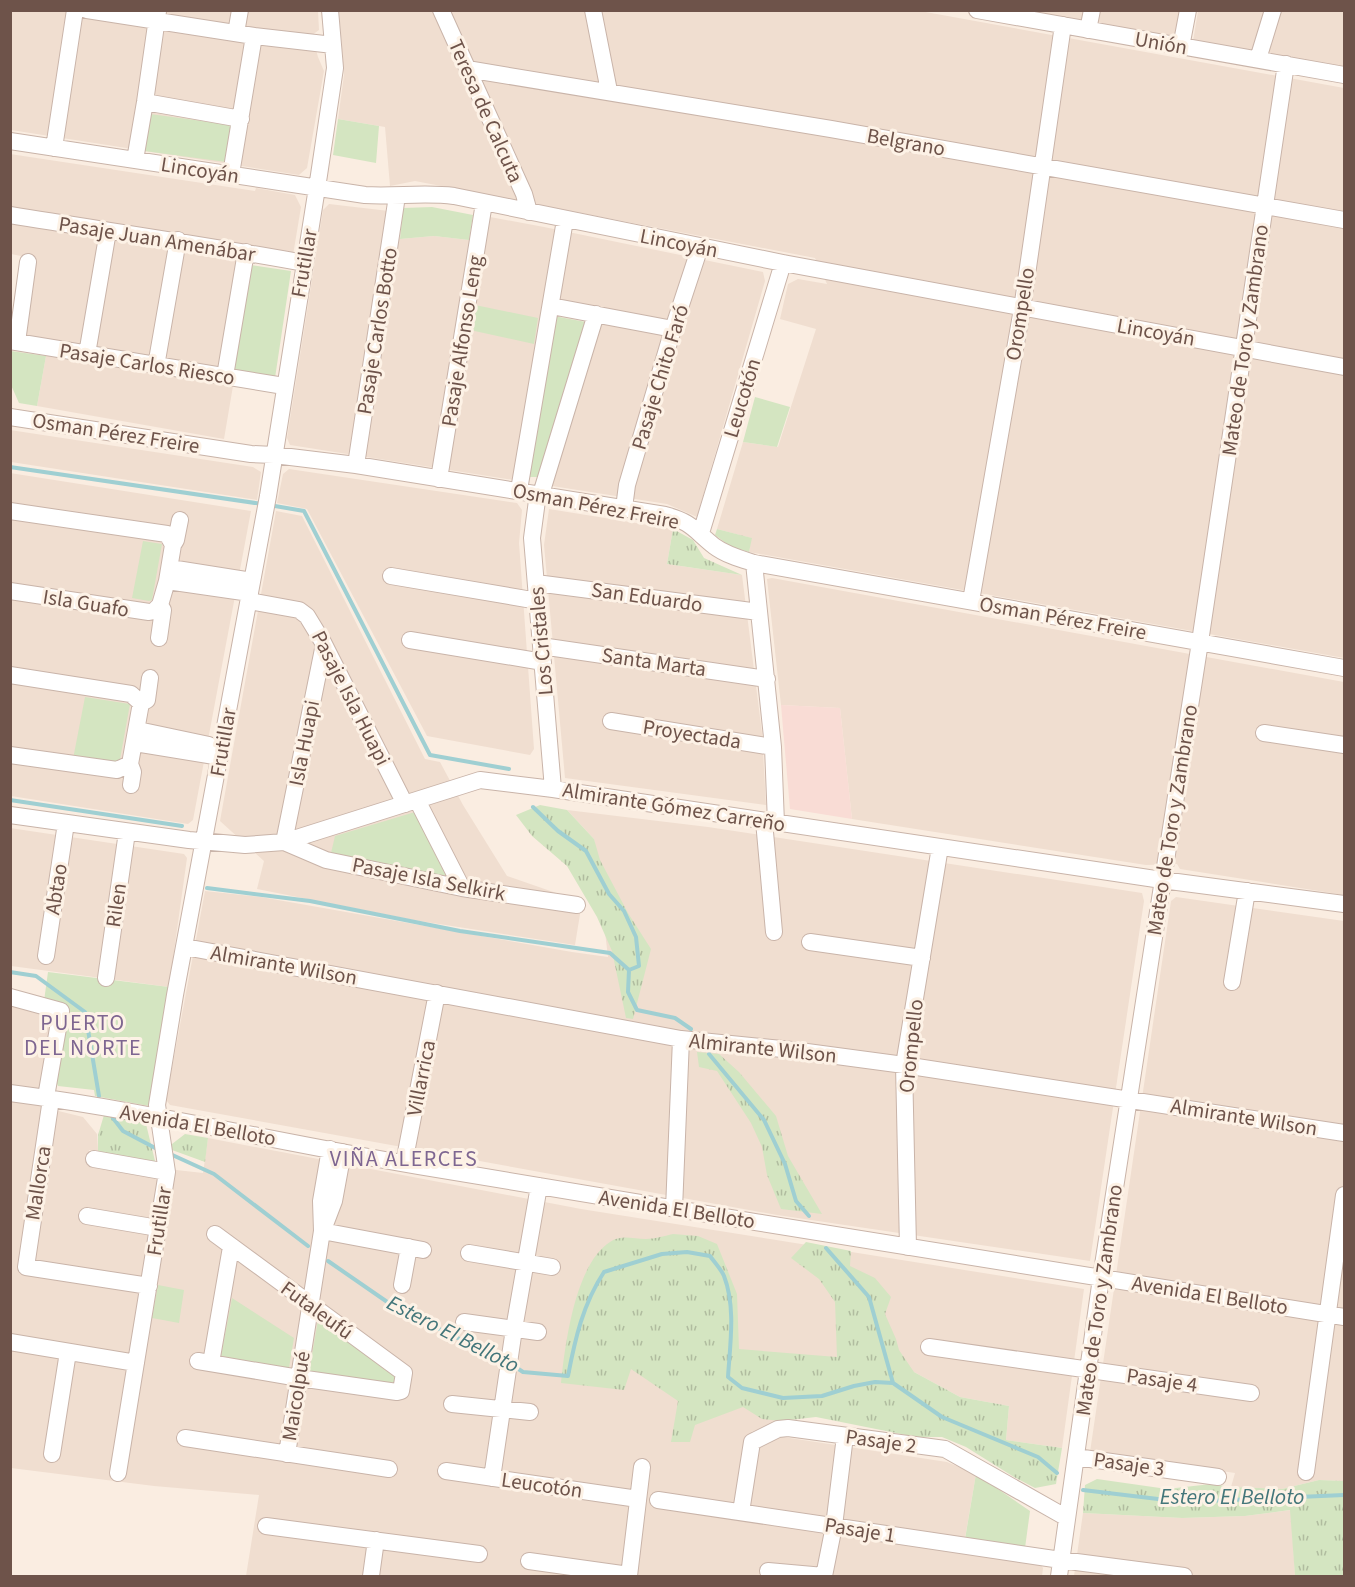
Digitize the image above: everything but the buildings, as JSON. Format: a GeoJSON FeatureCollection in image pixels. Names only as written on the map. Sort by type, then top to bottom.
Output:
{"type":"FeatureCollection","features":[{"type":"Feature","properties":{"kind":"street"},"geometry":{"type":"LineString","coordinates":[[54,148],[75,10]]}},
{"type":"Feature","properties":{"kind":"street"},"geometry":{"type":"LineString","coordinates":[[87,10],[158,16],[254,36],[333,45]]}},
{"type":"Feature","properties":{"kind":"street"},"geometry":{"type":"LineString","coordinates":[[236,33],[240,10]]}},
{"type":"Feature","properties":{"kind":"street","name":"Frutillar"},"geometry":{"type":"LineString","coordinates":[[118,1473],[158,1228],[165,1159],[157,1105],[268,496],[317,188],[335,68],[330,10]]}},
{"type":"Feature","properties":{"kind":"street","name":"Teresa de Calcuta"},"geometry":{"type":"LineString","coordinates":[[441,10],[520,186],[529,212]]}},
{"type":"Feature","properties":{"kind":"street"},"geometry":{"type":"LineString","coordinates":[[593,10],[609,91]]}},
{"type":"Feature","properties":{"kind":"street"},"geometry":{"type":"LineString","coordinates":[[1088,30],[1092,10]]}},
{"type":"Feature","properties":{"kind":"street"},"geometry":{"type":"LineString","coordinates":[[1181,47],[1188,10]]}},
{"type":"Feature","properties":{"kind":"street"},"geometry":{"type":"LineString","coordinates":[[1258,59],[1273,10]]}},
{"type":"Feature","properties":{"kind":"street","name":"Unión"},"geometry":{"type":"LineString","coordinates":[[988,12],[1344,75]]}},
{"type":"Feature","properties":{"kind":"street"},"geometry":{"type":"LineString","coordinates":[[135,160],[158,16]]}},
{"type":"Feature","properties":{"kind":"street","name":"Orompello"},"geometry":{"type":"LineString","coordinates":[[971,601],[1022,309],[1063,25]]}},
{"type":"Feature","properties":{"kind":"street"},"geometry":{"type":"LineString","coordinates":[[231,174],[254,36]]}},
{"type":"Feature","properties":{"kind":"street","name":"Mateo de Toro y Zambrano"},"geometry":{"type":"LineString","coordinates":[[1060,1568],[1101,1278],[1200,642],[1286,64]]}},
{"type":"Feature","properties":{"kind":"street","name":"Belgrano"},"geometry":{"type":"LineString","coordinates":[[467,69],[609,91],[1344,220]]}},
{"type":"Feature","properties":{"kind":"street"},"geometry":{"type":"LineString","coordinates":[[146,102],[241,119]]}},
{"type":"Feature","properties":{"kind":"street","name":"Lincoyán"},"geometry":{"type":"LineString","coordinates":[[10,141],[364,195],[434,194],[1022,309],[1344,367]]}},
{"type":"Feature","properties":{"kind":"street","name":"Pasaje Carlos Botto"},"geometry":{"type":"LineString","coordinates":[[356,465],[397,196]]}},
{"type":"Feature","properties":{"kind":"street","name":"Pasaje Alfonso Leng"},"geometry":{"type":"LineString","coordinates":[[439,479],[484,203]]}},
{"type":"Feature","properties":{"kind":"street","name":"Pasaje Juan Amenábar"},"geometry":{"type":"LineString","coordinates":[[10,215],[178,240],[304,263]]}},
{"type":"Feature","properties":{"kind":"street"},"geometry":{"type":"LineString","coordinates":[[519,490],[565,220]]}},
{"type":"Feature","properties":{"kind":"street"},"geometry":{"type":"LineString","coordinates":[[87,354],[108,231]]}},
{"type":"Feature","properties":{"kind":"street"},"geometry":{"type":"LineString","coordinates":[[156,366],[178,240]]}},
{"type":"Feature","properties":{"kind":"street","name":"Pasaje Chito Faró"},"geometry":{"type":"LineString","coordinates":[[624,508],[627,485],[700,247]]}},
{"type":"Feature","properties":{"kind":"street"},"geometry":{"type":"LineString","coordinates":[[225,376],[246,252]]}},
{"type":"Feature","properties":{"kind":"street"},"geometry":{"type":"LineString","coordinates":[[14,342],[28,262]]}},
{"type":"Feature","properties":{"kind":"street","name":"Leucotón"},"geometry":{"type":"LineString","coordinates":[[701,533],[783,263]]}},
{"type":"Feature","properties":{"kind":"street"},"geometry":{"type":"LineString","coordinates":[[551,306],[673,329]]}},
{"type":"Feature","properties":{"kind":"street","name":"Los Cristales"},"geometry":{"type":"LineString","coordinates":[[553,789],[532,538],[540,494],[596,314]]}},
{"type":"Feature","properties":{"kind":"street","name":"Pasaje Carlos Riesco"},"geometry":{"type":"LineString","coordinates":[[14,342],[284,386]]}},
{"type":"Feature","properties":{"kind":"street","name":"Osman Pérez Freire"},"geometry":{"type":"LineString","coordinates":[[13,413],[251,454],[356,465],[519,490],[677,518],[701,533],[714,546],[727,554],[754,563],[1344,668]]}},
{"type":"Feature","properties":{"kind":"street"},"geometry":{"type":"LineString","coordinates":[[10,511],[167,534],[173,545]]}},
{"type":"Feature","properties":{"kind":"street"},"geometry":{"type":"LineString","coordinates":[[159,638],[163,610],[160,605],[180,520]]}},
{"type":"Feature","properties":{"kind":"street"},"geometry":{"type":"LineString","coordinates":[[754,563],[773,747],[770,823],[774,932]]}},
{"type":"Feature","properties":{"kind":"street","name":"Pasaje Isla Huapi"},"geometry":{"type":"LineString","coordinates":[[168,575],[250,591],[298,610],[307,616],[462,888]]}},
{"type":"Feature","properties":{"kind":"street"},"geometry":{"type":"LineString","coordinates":[[391,576],[537,601]]}},
{"type":"Feature","properties":{"kind":"street","name":"San Eduardo"},"geometry":{"type":"LineString","coordinates":[[536,583],[759,612]]}},
{"type":"Feature","properties":{"kind":"street","name":"Isla Guafo"},"geometry":{"type":"LineString","coordinates":[[10,591],[149,612],[154,611],[160,605]]}},
{"type":"Feature","properties":{"kind":"street","name":"Santa Marta"},"geometry":{"type":"LineString","coordinates":[[410,640],[767,679]]}},
{"type":"Feature","properties":{"kind":"street","name":"Isla Huapi"},"geometry":{"type":"LineString","coordinates":[[284,842],[324,644]]}},
{"type":"Feature","properties":{"kind":"street"},"geometry":{"type":"LineString","coordinates":[[10,675],[131,694],[141,703]]}},
{"type":"Feature","properties":{"kind":"street"},"geometry":{"type":"LineString","coordinates":[[141,703],[147,700],[150,678]]}},
{"type":"Feature","properties":{"kind":"street"},"geometry":{"type":"LineString","coordinates":[[131,785],[133,772],[130,764],[141,703]]}},
{"type":"Feature","properties":{"kind":"street","name":"Proyectada"},"geometry":{"type":"LineString","coordinates":[[611,721],[773,747]]}},
{"type":"Feature","properties":{"kind":"street"},"geometry":{"type":"LineString","coordinates":[[1264,733],[1344,745]]}},
{"type":"Feature","properties":{"kind":"street"},"geometry":{"type":"LineString","coordinates":[[136,736],[221,752]]}},
{"type":"Feature","properties":{"kind":"street"},"geometry":{"type":"LineString","coordinates":[[10,755],[117,770],[122,770],[130,764]]}},
{"type":"Feature","properties":{"kind":"street","name":"Almirante Gómez Carreño"},"geometry":{"type":"LineString","coordinates":[[10,814],[127,832],[245,845],[284,842],[480,780],[1162,880],[1344,904]]}},
{"type":"Feature","properties":{"kind":"street","name":"Abtao"},"geometry":{"type":"LineString","coordinates":[[46,956],[66,823]]}},
{"type":"Feature","properties":{"kind":"street","name":"Rilen"},"geometry":{"type":"LineString","coordinates":[[106,978],[127,832]]}},
{"type":"Feature","properties":{"kind":"street","name":"Pasaje Isla Selkirk"},"geometry":{"type":"LineString","coordinates":[[284,842],[326,860],[462,888],[577,905]]}},
{"type":"Feature","properties":{"kind":"street","name":"Orompello"},"geometry":{"type":"LineString","coordinates":[[908,1247],[904,1065],[940,847]]}},
{"type":"Feature","properties":{"kind":"street"},"geometry":{"type":"LineString","coordinates":[[1232,982],[1246,891]]}},
{"type":"Feature","properties":{"kind":"street"},"geometry":{"type":"LineString","coordinates":[[810,942],[922,958]]}},
{"type":"Feature","properties":{"kind":"street","name":"Almirante Wilson"},"geometry":{"type":"LineString","coordinates":[[185,946],[681,1039],[792,1050],[904,1065],[1344,1133]]}},
{"type":"Feature","properties":{"kind":"street","name":"Villarrica"},"geometry":{"type":"LineString","coordinates":[[404,1163],[437,993]]}},
{"type":"Feature","properties":{"kind":"street","name":"Mallorca"},"geometry":{"type":"LineString","coordinates":[[10,997],[61,1011],[26,1267],[148,1286]]}},
{"type":"Feature","properties":{"kind":"street"},"geometry":{"type":"LineString","coordinates":[[674,1209],[681,1039]]}},
{"type":"Feature","properties":{"kind":"street","name":"Avenida El Belloto"},"geometry":{"type":"LineString","coordinates":[[10,1093],[159,1117],[336,1151],[674,1209],[1336,1315]]}},
{"type":"Feature","properties":{"kind":"street","name":"Maicolpué"},"geometry":{"type":"LineString","coordinates":[[287,1454],[322,1232],[334,1201],[336,1151]]}},
{"type":"Feature","properties":{"kind":"street"},"geometry":{"type":"LineString","coordinates":[[94,1159],[165,1159]]}},
{"type":"Feature","properties":{"kind":"street"},"geometry":{"type":"LineString","coordinates":[[492,1478],[514,1329],[539,1186]]}},
{"type":"Feature","properties":{"kind":"street"},"geometry":{"type":"LineString","coordinates":[[1306,1472],[1336,1315],[1344,1195]]}},
{"type":"Feature","properties":{"kind":"street"},"geometry":{"type":"LineString","coordinates":[[87,1216],[158,1228]]}},
{"type":"Feature","properties":{"kind":"street"},"geometry":{"type":"LineString","coordinates":[[322,1232],[416,1248],[402,1285]]}},
{"type":"Feature","properties":{"kind":"street","name":"Futaleufú"},"geometry":{"type":"LineString","coordinates":[[215,1234],[405,1373],[401,1391],[397,1392],[298,1378]]}},
{"type":"Feature","properties":{"kind":"street"},"geometry":{"type":"LineString","coordinates":[[231,1247],[204,1362],[298,1378]]}},
{"type":"Feature","properties":{"kind":"street"},"geometry":{"type":"LineString","coordinates":[[469,1253],[552,1267]]}},
{"type":"Feature","properties":{"kind":"street"},"geometry":{"type":"LineString","coordinates":[[464,1322],[538,1332]]}},
{"type":"Feature","properties":{"kind":"street"},"geometry":{"type":"LineString","coordinates":[[10,1342],[136,1364]]}},
{"type":"Feature","properties":{"kind":"street","name":"Pasaje 4"},"geometry":{"type":"LineString","coordinates":[[929,1347],[1251,1393]]}},
{"type":"Feature","properties":{"kind":"street"},"geometry":{"type":"LineString","coordinates":[[52,1454],[68,1352]]}},
{"type":"Feature","properties":{"kind":"street"},"geometry":{"type":"LineString","coordinates":[[452,1404],[530,1412]]}},
{"type":"Feature","properties":{"kind":"street","name":"Pasaje 2"},"geometry":{"type":"LineString","coordinates":[[741,1512],[752,1442],[788,1428],[945,1449],[1067,1518]]}},
{"type":"Feature","properties":{"kind":"street"},"geometry":{"type":"LineString","coordinates":[[768,1571],[824,1576],[834,1526],[845,1436]]}},
{"type":"Feature","properties":{"kind":"street"},"geometry":{"type":"LineString","coordinates":[[185,1438],[389,1469]]}},
{"type":"Feature","properties":{"kind":"street","name":"Pasaje 3"},"geometry":{"type":"LineString","coordinates":[[1076,1456],[1218,1477]]}},
{"type":"Feature","properties":{"kind":"street"},"geometry":{"type":"LineString","coordinates":[[529,1562],[629,1576],[642,1467]]}},
{"type":"Feature","properties":{"kind":"street","name":"Leucotón"},"geometry":{"type":"LineString","coordinates":[[446,1471],[638,1499]]}},
{"type":"Feature","properties":{"kind":"street","name":"Pasaje 1"},"geometry":{"type":"LineString","coordinates":[[658,1500],[834,1526],[1060,1568],[1184,1576]]}},
{"type":"Feature","properties":{"kind":"street"},"geometry":{"type":"LineString","coordinates":[[266,1526],[479,1554]]}},
{"type":"Feature","properties":{"kind":"street"},"geometry":{"type":"LineString","coordinates":[[371,1576],[376,1540]]}},
{"type":"Feature","properties":{"kind":"shaded area"},"geometry":{"type":"Polygon","coordinates":[[[339,10],[920,11],[1344,88],[1344,658],[749,552],[751,538],[717,529],[743,442],[778,447],[816,329],[780,319],[788,284],[798,279],[827,284],[815,258],[415,181],[390,186],[385,127],[338,119],[344,75],[339,10]]]}},
{"type":"Feature","properties":{"kind":"shaded area"},"geometry":{"type":"Polygon","coordinates":[[[10,11],[318,11],[319,30],[312,35],[324,71],[307,168],[299,175],[11,130],[10,11]]]}},
{"type":"Feature","properties":{"kind":"shaded area"},"geometry":{"type":"Polygon","coordinates":[[[1019,11],[1181,11],[1176,39],[1019,11]]]}},
{"type":"Feature","properties":{"kind":"shaded area"},"geometry":{"type":"Polygon","coordinates":[[[1198,11],[1344,11],[1344,68],[1193,41],[1198,11]]]}},
{"type":"Feature","properties":{"kind":"shaded area"},"geometry":{"type":"Polygon","coordinates":[[[10,154],[295,195],[301,207],[293,255],[241,246],[219,368],[233,386],[224,439],[37,406],[46,356],[26,338],[36,259],[11,254],[10,154]]]}},
{"type":"Feature","properties":{"kind":"shaded area"},"geometry":{"type":"Polygon","coordinates":[[[329,204],[389,211],[400,239],[434,236],[469,240],[490,217],[763,272],[765,281],[697,517],[667,504],[552,486],[605,311],[548,300],[514,480],[290,445],[287,438],[323,210],[329,204]]]}},
{"type":"Feature","properties":{"kind":"shaded area"},"geometry":{"type":"Polygon","coordinates":[[[10,430],[253,467],[261,472],[257,500],[11,462],[10,430]]]}},
{"type":"Feature","properties":{"kind":"shaded area"},"geometry":{"type":"Polygon","coordinates":[[[289,469],[517,503],[522,510],[519,543],[534,749],[530,755],[427,736],[307,509],[277,503],[283,474],[289,469]]]}},
{"type":"Feature","properties":{"kind":"shaded area"},"geometry":{"type":"Polygon","coordinates":[[[10,473],[251,511],[193,820],[188,824],[11,796],[10,473]]]}},
{"type":"Feature","properties":{"kind":"shaded area"},"geometry":{"type":"Polygon","coordinates":[[[549,509],[673,529],[667,564],[742,575],[762,733],[766,805],[565,778],[544,545],[549,509]]]}},
{"type":"Feature","properties":{"kind":"shaded area"},"geometry":{"type":"Polygon","coordinates":[[[276,511],[302,516],[425,759],[440,762],[463,805],[507,876],[582,902],[575,945],[413,920],[257,889],[264,861],[220,821],[276,511]]]}},
{"type":"Feature","properties":{"kind":"shaded area"},"geometry":{"type":"Polygon","coordinates":[[[772,578],[1344,682],[1344,895],[1180,869],[1177,864],[1146,865],[852,819],[840,708],[781,705],[767,579],[772,578]]]}},
{"type":"Feature","properties":{"kind":"shaded area"},"geometry":{"type":"Polygon","coordinates":[[[781,705],[840,708],[852,819],[790,809],[781,705]]]}},
{"type":"Feature","properties":{"kind":"shaded area"},"geometry":{"type":"Polygon","coordinates":[[[567,810],[708,827],[1142,893],[1144,901],[1090,1261],[777,1215],[170,1105],[166,1100],[205,891],[261,897],[608,957],[594,839],[567,810]]]}},
{"type":"Feature","properties":{"kind":"shaded area"},"geometry":{"type":"Polygon","coordinates":[[[10,828],[184,854],[187,858],[169,987],[11,966],[10,828]]]}},
{"type":"Feature","properties":{"kind":"shaded area"},"geometry":{"type":"Polygon","coordinates":[[[1176,897],[1344,921],[1344,1481],[1319,1480],[1282,1489],[1231,1487],[1235,1473],[1090,1452],[1171,901],[1176,897]]]}},
{"type":"Feature","properties":{"kind":"shaded area"},"geometry":{"type":"Polygon","coordinates":[[[11,1005],[56,1012],[42,1107],[83,1117],[97,1134],[98,1151],[89,1150],[87,1163],[156,1175],[176,1170],[203,1173],[208,1138],[581,1209],[1084,1289],[1062,1448],[1006,1440],[1009,1406],[960,1397],[914,1372],[751,1432],[947,1462],[976,1474],[965,1538],[1041,1565],[1042,1576],[246,1576],[259,1495],[154,1486],[11,1468],[11,1005]]]}},
{"type":"Feature","properties":{"kind":"shaded area"},"geometry":{"type":"Polygon","coordinates":[[[1291,1510],[1295,1576],[1074,1576],[1083,1513],[1182,1518],[1245,1516],[1291,1510]]]}},
{"type":"Feature","properties":{"kind":"green space"},"geometry":{"type":"Polygon","coordinates":[[[150,114],[232,125],[226,162],[144,151],[150,114]]]}},
{"type":"Feature","properties":{"kind":"green space"},"geometry":{"type":"Polygon","coordinates":[[[338,119],[379,126],[376,163],[333,155],[338,119]]]}},
{"type":"Feature","properties":{"kind":"green space"},"geometry":{"type":"Polygon","coordinates":[[[432,207],[473,215],[469,240],[434,236],[400,239],[403,208],[432,207]]]}},
{"type":"Feature","properties":{"kind":"green space"},"geometry":{"type":"Polygon","coordinates":[[[251,265],[291,271],[275,378],[234,373],[251,265]]]}},
{"type":"Feature","properties":{"kind":"green space"},"geometry":{"type":"Polygon","coordinates":[[[475,305],[538,318],[534,344],[470,330],[475,305]]]}},
{"type":"Feature","properties":{"kind":"green space"},"geometry":{"type":"Polygon","coordinates":[[[554,316],[586,322],[540,477],[527,477],[554,316]]]}},
{"type":"Feature","properties":{"kind":"green space"},"geometry":{"type":"Polygon","coordinates":[[[11,351],[46,356],[37,406],[19,403],[11,385],[11,351]]]}},
{"type":"Feature","properties":{"kind":"green space"},"geometry":{"type":"Polygon","coordinates":[[[755,397],[790,407],[777,447],[743,442],[755,397]]]}},
{"type":"Feature","properties":{"kind":"green space"},"geometry":{"type":"Polygon","coordinates":[[[673,529],[693,540],[704,558],[742,575],[667,564],[673,529]]]}},
{"type":"Feature","properties":{"kind":"green space"},"geometry":{"type":"Polygon","coordinates":[[[717,529],[752,538],[749,552],[731,547],[715,535],[717,529]]]}},
{"type":"Feature","properties":{"kind":"green space"},"geometry":{"type":"Polygon","coordinates":[[[143,541],[162,544],[152,600],[149,601],[132,598],[143,541]]]}},
{"type":"Feature","properties":{"kind":"green space"},"geometry":{"type":"Polygon","coordinates":[[[85,697],[130,704],[119,765],[73,759],[85,697]]]}},
{"type":"Feature","properties":{"kind":"green space"},"geometry":{"type":"Polygon","coordinates":[[[540,805],[567,810],[594,839],[600,860],[628,913],[651,949],[633,1019],[626,1018],[612,951],[597,917],[567,866],[532,836],[516,815],[540,805]]]}},
{"type":"Feature","properties":{"kind":"green space"},"geometry":{"type":"Polygon","coordinates":[[[415,812],[447,878],[331,853],[335,836],[415,812]]]}},
{"type":"Feature","properties":{"kind":"green space"},"geometry":{"type":"Polygon","coordinates":[[[48,972],[169,987],[149,1106],[95,1096],[94,1090],[58,1086],[56,1081],[67,1006],[44,1001],[48,972]]]}},
{"type":"Feature","properties":{"kind":"green space"},"geometry":{"type":"Polygon","coordinates":[[[697,1052],[719,1054],[739,1072],[776,1116],[788,1156],[822,1214],[781,1209],[767,1175],[762,1147],[751,1123],[717,1071],[699,1067],[697,1052]]]}},
{"type":"Feature","properties":{"kind":"green space"},"geometry":{"type":"Polygon","coordinates":[[[104,1115],[146,1124],[156,1165],[98,1151],[98,1135],[104,1115]]]}},
{"type":"Feature","properties":{"kind":"green space"},"geometry":{"type":"Polygon","coordinates":[[[185,1134],[208,1138],[205,1162],[172,1150],[172,1144],[185,1134]]]}},
{"type":"Feature","properties":{"kind":"green space"},"geometry":{"type":"Polygon","coordinates":[[[673,1234],[698,1236],[717,1244],[737,1294],[739,1349],[837,1357],[835,1302],[819,1279],[791,1258],[806,1242],[851,1251],[850,1266],[875,1278],[891,1297],[885,1314],[899,1350],[914,1372],[960,1397],[1009,1406],[1006,1440],[1062,1448],[1056,1484],[1035,1488],[966,1447],[942,1437],[916,1437],[816,1417],[781,1421],[762,1419],[743,1407],[695,1425],[690,1442],[671,1442],[678,1401],[631,1369],[624,1390],[561,1383],[565,1348],[574,1306],[588,1268],[598,1253],[618,1238],[649,1239],[673,1234]]]}},
{"type":"Feature","properties":{"kind":"green space"},"geometry":{"type":"Polygon","coordinates":[[[158,1285],[184,1290],[179,1323],[152,1318],[158,1285]]]}},
{"type":"Feature","properties":{"kind":"green space"},"geometry":{"type":"Polygon","coordinates":[[[232,1298],[294,1338],[289,1368],[221,1356],[232,1298]]]}},
{"type":"Feature","properties":{"kind":"green space"},"geometry":{"type":"Polygon","coordinates":[[[318,1320],[397,1376],[398,1384],[309,1372],[318,1320]]]}},
{"type":"Feature","properties":{"kind":"green space"},"geometry":{"type":"Polygon","coordinates":[[[976,1474],[1030,1511],[1025,1548],[965,1539],[976,1474]]]}},
{"type":"Feature","properties":{"kind":"green space"},"geometry":{"type":"Polygon","coordinates":[[[1097,1479],[1167,1489],[1211,1484],[1282,1489],[1319,1480],[1344,1481],[1344,1576],[1295,1576],[1290,1510],[1245,1516],[1182,1518],[1083,1513],[1085,1485],[1097,1479]]]}},
{"type":"Feature","properties":{"kind":"waterway"},"geometry":{"type":"LineString","coordinates":[[10,467],[262,504]]}},
{"type":"Feature","properties":{"kind":"waterway"},"geometry":{"type":"LineString","coordinates":[[269,505],[304,511],[430,755],[509,769]]}},
{"type":"Feature","properties":{"kind":"waterway"},"geometry":{"type":"LineString","coordinates":[[10,800],[182,826]]}},
{"type":"Feature","properties":{"kind":"waterway"},"geometry":{"type":"LineString","coordinates":[[533,807],[558,831],[586,851],[609,894],[624,911],[636,937],[639,966],[629,970],[628,992],[637,1010],[675,1018],[691,1029]]}},
{"type":"Feature","properties":{"kind":"waterway"},"geometry":{"type":"LineString","coordinates":[[207,888],[310,901],[460,931],[610,953],[629,970]]}},
{"type":"Feature","properties":{"kind":"waterway","name":"Estero El Belloto"},"geometry":{"type":"LineString","coordinates":[[10,972],[36,976],[85,1012],[99,1096]]}},
{"type":"Feature","properties":{"kind":"waterway"},"geometry":{"type":"LineString","coordinates":[[709,1054],[764,1120],[785,1164],[796,1201],[809,1216]]}},
{"type":"Feature","properties":{"kind":"waterway","name":"Estero El Belloto"},"geometry":{"type":"LineString","coordinates":[[113,1118],[123,1131],[159,1150]]}},
{"type":"Feature","properties":{"kind":"waterway","name":"Estero El Belloto"},"geometry":{"type":"LineString","coordinates":[[168,1153],[214,1174],[308,1246]]}},
{"type":"Feature","properties":{"kind":"waterway"},"geometry":{"type":"LineString","coordinates":[[826,1248],[869,1297],[893,1383]]}},
{"type":"Feature","properties":{"kind":"waterway","name":"Estero El Belloto"},"geometry":{"type":"LineString","coordinates":[[514,1366],[523,1372],[568,1376],[581,1322],[590,1297],[604,1272],[662,1254],[687,1252],[710,1256],[724,1276],[730,1300],[728,1377],[742,1388],[783,1398],[822,1396],[875,1382],[893,1383],[942,1417],[1038,1457],[1057,1473]]}},
{"type":"Feature","properties":{"kind":"waterway","name":"Estero El Belloto"},"geometry":{"type":"LineString","coordinates":[[328,1261],[396,1308],[505,1361]]}},
{"type":"Feature","properties":{"kind":"waterway","name":"Estero El Belloto"},"geometry":{"type":"LineString","coordinates":[[1083,1490],[1183,1502],[1344,1495]]}},
{"type":"Feature","properties":{"kind":"district","name":"PUERTO DEL NORTE"},"geometry":{"type":"Point","coordinates":[83,1036]}},
{"type":"Feature","properties":{"kind":"district","name":"VIÑA ALERCES"},"geometry":{"type":"Point","coordinates":[404,1159]}}]}
